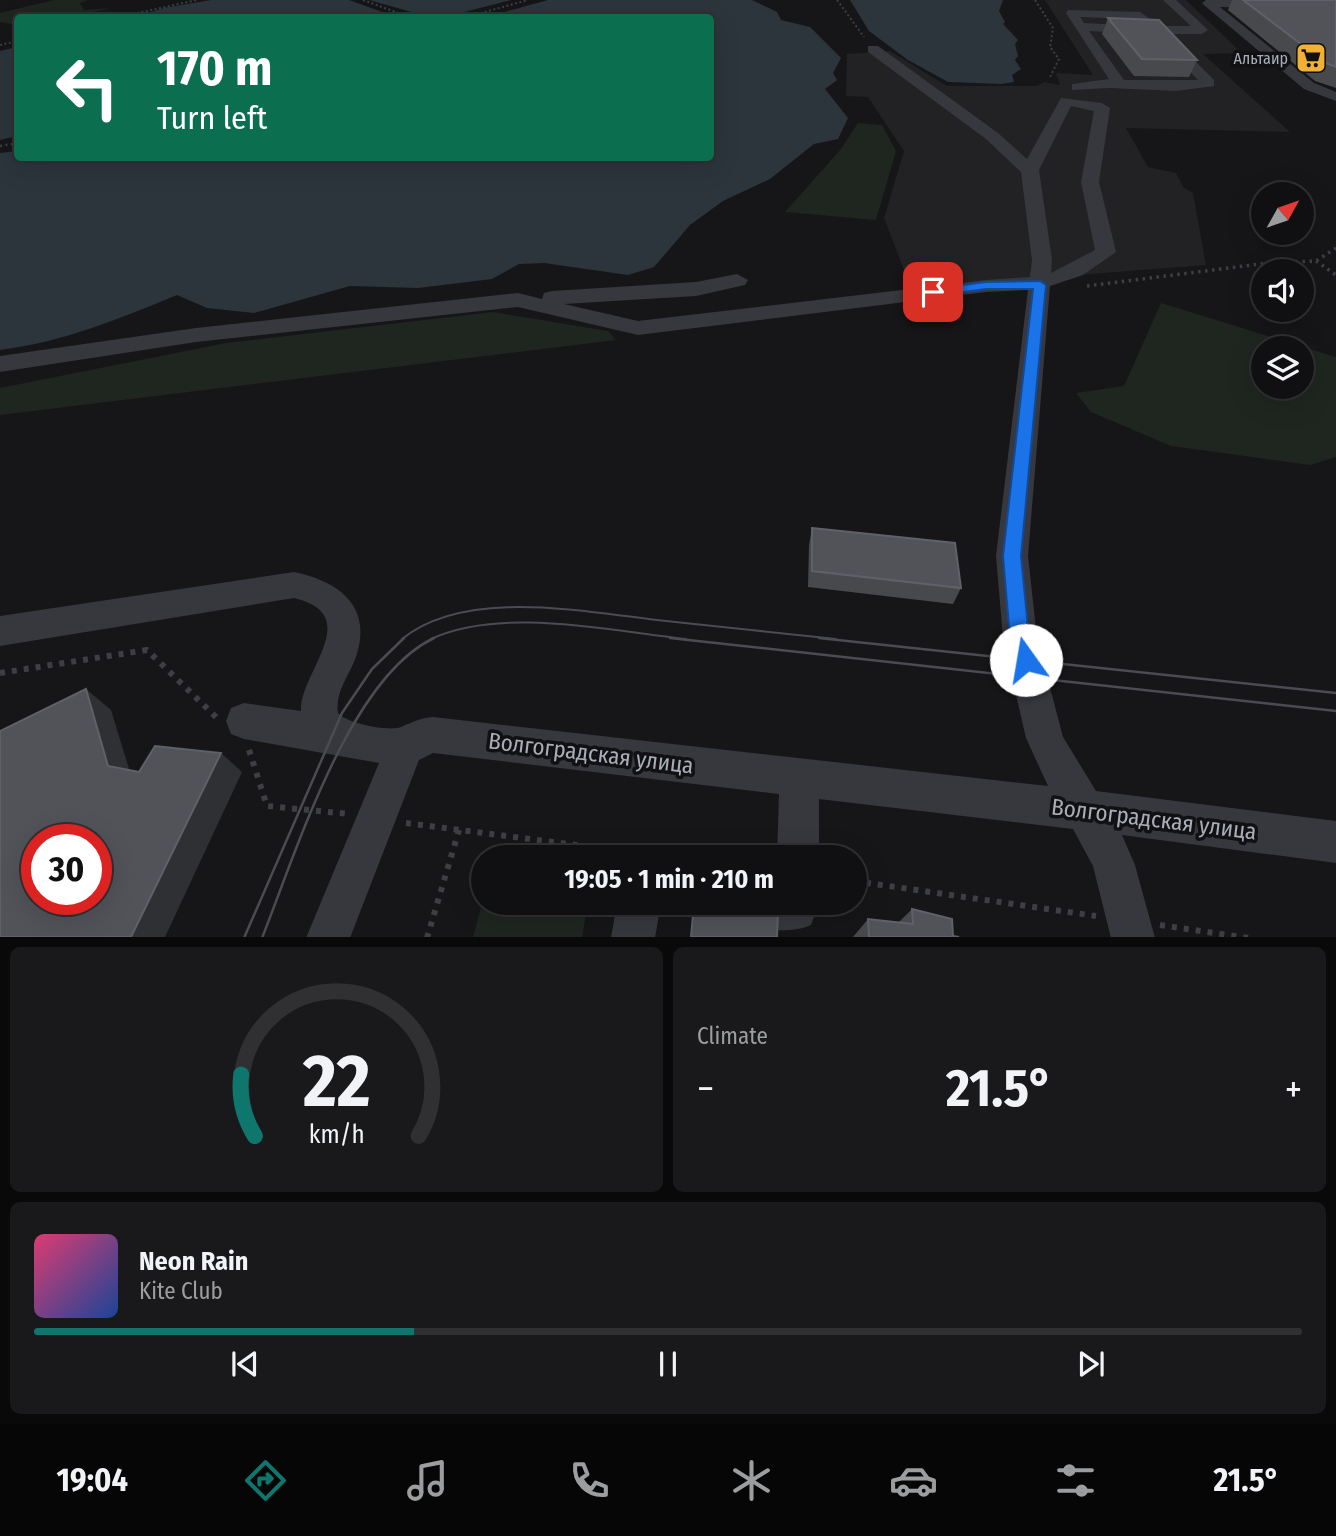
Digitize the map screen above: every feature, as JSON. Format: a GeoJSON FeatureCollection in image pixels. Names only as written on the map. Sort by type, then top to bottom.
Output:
{"type":"FeatureCollection","features":[{"type":"Feature","properties":{"kind":"street"},"geometry":{"type":"LineString","coordinates":[[1118,83],[1080,27],[1202,30],[1169,0]]}},
{"type":"Feature","properties":{"kind":"street"},"geometry":{"type":"LineString","coordinates":[[1331,0],[1332,5],[1208,3],[1309,86],[1334,97]]}},
{"type":"Feature","properties":{"kind":"street"},"geometry":{"type":"LineString","coordinates":[[1077,87],[1100,82],[1193,86],[1209,83],[1157,30]]}},
{"type":"Feature","properties":{"kind":"street"},"geometry":{"type":"LineString","coordinates":[[873,49],[992,136],[1030,170]]}},
{"type":"Feature","properties":{"kind":"street"},"geometry":{"type":"LineString","coordinates":[[518,300],[638,327],[986,286],[1040,285],[1081,268],[1106,252],[1090,182],[1102,108],[1066,101],[1030,170],[1042,260],[1040,285],[1012,556],[1020,638],[1045,738],[1114,865],[1131,929]]}},
{"type":"Feature","properties":{"kind":"street"},"geometry":{"type":"LineString","coordinates":[[0,364],[196,335],[518,300],[696,289],[737,280]]}},
{"type":"Feature","properties":{"kind":"street"},"geometry":{"type":"LineString","coordinates":[[0,631],[294,585],[316,588],[332,600],[342,618],[341,650],[318,705],[321,721],[331,734]]}},
{"type":"Feature","properties":{"kind":"street"},"geometry":{"type":"LineString","coordinates":[[236,729],[331,734],[405,747],[328,937]]}},
{"type":"Feature","properties":{"kind":"street","name":"Волгоградская улица"},"geometry":{"type":"LineString","coordinates":[[405,747],[418,737],[433,735],[1085,810],[1336,842]]}},
{"type":"Feature","properties":{"kind":"street"},"geometry":{"type":"LineString","coordinates":[[798,845],[799,778]]}},
{"type":"Feature","properties":{"kind":"street"},"geometry":{"type":"LineString","coordinates":[[633,937],[637,915]]}},
{"type":"Feature","properties":{"kind":"path"},"geometry":{"type":"LineString","coordinates":[[134,14],[197,0]]}},
{"type":"Feature","properties":{"kind":"path"},"geometry":{"type":"LineString","coordinates":[[363,0],[401,14]]}},
{"type":"Feature","properties":{"kind":"path"},"geometry":{"type":"LineString","coordinates":[[477,14],[528,0]]}},
{"type":"Feature","properties":{"kind":"path"},"geometry":{"type":"LineString","coordinates":[[837,0],[873,49]]}},
{"type":"Feature","properties":{"kind":"path"},"geometry":{"type":"LineString","coordinates":[[1035,0],[1053,28],[1050,47],[1059,59],[1049,79]]}},
{"type":"Feature","properties":{"kind":"path"},"geometry":{"type":"LineString","coordinates":[[1086,286],[1268,263],[1316,261],[1336,248]]}},
{"type":"Feature","properties":{"kind":"path"},"geometry":{"type":"LineString","coordinates":[[1316,261],[1336,275]]}},
{"type":"Feature","properties":{"kind":"path"},"geometry":{"type":"LineString","coordinates":[[0,673],[147,650],[236,729],[251,752],[267,806],[351,814]]}},
{"type":"Feature","properties":{"kind":"path"},"geometry":{"type":"LineString","coordinates":[[398,822],[576,845]]}},
{"type":"Feature","properties":{"kind":"path"},"geometry":{"type":"LineString","coordinates":[[427,937],[460,830]]}},
{"type":"Feature","properties":{"kind":"path"},"geometry":{"type":"LineString","coordinates":[[867,883],[1131,929],[1249,937]]}},
{"type":"Feature","properties":{"kind":"shaded area"},"geometry":{"type":"Polygon","coordinates":[[[54,0],[88,0],[80,3],[84,10],[111,8],[84,14],[14,14],[14,24],[0,22],[0,13],[54,0]]]}},
{"type":"Feature","properties":{"kind":"shaded area"},"geometry":{"type":"Polygon","coordinates":[[[211,0],[349,0],[388,14],[145,14],[211,0]]]}},
{"type":"Feature","properties":{"kind":"shaded area"},"geometry":{"type":"Polygon","coordinates":[[[369,0],[511,0],[457,14],[418,14],[369,0]]]}},
{"type":"Feature","properties":{"kind":"shaded area"},"geometry":{"type":"Polygon","coordinates":[[[548,0],[752,0],[777,12],[781,20],[810,27],[841,58],[833,73],[837,80],[825,89],[848,118],[838,139],[814,144],[770,179],[723,201],[690,225],[654,267],[628,275],[544,263],[519,264],[492,279],[418,288],[350,286],[254,313],[207,308],[177,295],[68,335],[0,350],[0,153],[14,151],[14,161],[714,161],[714,14],[497,14],[548,0]]]}},
{"type":"Feature","properties":{"kind":"shaded area"},"geometry":{"type":"Polygon","coordinates":[[[850,0],[1003,0],[999,11],[1005,22],[1003,24],[1018,40],[1015,44],[1018,56],[1015,60],[1021,69],[1012,75],[1014,82],[948,82],[908,60],[869,31],[850,0]]]}},
{"type":"Feature","properties":{"kind":"shaded area"},"geometry":{"type":"Polygon","coordinates":[[[1045,0],[1186,0],[1242,53],[1203,54],[1290,132],[1126,128],[1148,167],[1176,173],[1183,187],[1193,193],[1206,265],[911,288],[884,218],[904,151],[868,97],[846,96],[847,54],[890,51],[947,86],[1037,86],[1044,82],[1060,85],[1056,73],[1093,75],[1045,0]]]}},
{"type":"Feature","properties":{"kind":"shaded area"},"geometry":{"type":"Polygon","coordinates":[[[14,48],[14,137],[0,140],[0,51],[14,48]]]}},
{"type":"Feature","properties":{"kind":"shaded area"},"geometry":{"type":"Polygon","coordinates":[[[858,123],[882,125],[896,151],[876,220],[785,212],[841,149],[858,123]]]}},
{"type":"Feature","properties":{"kind":"shaded area"},"geometry":{"type":"Polygon","coordinates":[[[1161,303],[1268,336],[1251,336],[1251,399],[1314,399],[1314,350],[1336,357],[1336,457],[1310,465],[1171,446],[1091,412],[1076,393],[1124,386],[1161,303]]]}},
{"type":"Feature","properties":{"kind":"shaded area"},"geometry":{"type":"Polygon","coordinates":[[[493,312],[608,331],[616,340],[0,415],[0,388],[226,343],[493,312]]]}},
{"type":"Feature","properties":{"kind":"shaded area"},"geometry":{"type":"Polygon","coordinates":[[[479,915],[586,915],[582,937],[473,937],[479,915]]]}},
{"type":"Feature","properties":{"kind":"building"},"geometry":{"type":"Polygon","coordinates":[[[1243,0],[1336,0],[1336,67],[1326,63],[1243,0]]]}},
{"type":"Feature","properties":{"kind":"building"},"geometry":{"type":"Polygon","coordinates":[[[1108,18],[1159,20],[1197,60],[1142,59],[1108,18]]]}},
{"type":"Feature","properties":{"kind":"building"},"geometry":{"type":"Polygon","coordinates":[[[812,528],[955,543],[961,588],[812,571],[812,528]]]}},
{"type":"Feature","properties":{"kind":"building"},"geometry":{"type":"Polygon","coordinates":[[[86,689],[108,766],[139,772],[155,746],[221,753],[131,937],[0,937],[0,731],[86,689]]]}},
{"type":"Feature","properties":{"kind":"building"},"geometry":{"type":"Polygon","coordinates":[[[912,909],[952,919],[953,936],[959,937],[869,937],[868,919],[913,924],[912,909]]]}},
{"type":"Feature","properties":{"kind":"building"},"geometry":{"type":"Polygon","coordinates":[[[693,915],[778,915],[777,937],[691,937],[693,915]]]}},
{"type":"Feature","properties":{"kind":"tram line"},"geometry":{"type":"LineString","coordinates":[[402,639],[429,623],[460,613],[530,607],[836,639]]}},
{"type":"Feature","properties":{"kind":"tram line"},"geometry":{"type":"LineString","coordinates":[[431,639],[459,629],[523,622],[686,639]]}},
{"type":"Feature","properties":{"kind":"tram line"},"geometry":{"type":"LineString","coordinates":[[244,937],[342,713],[372,669],[404,638]]}},
{"type":"Feature","properties":{"kind":"tram line"},"geometry":{"type":"LineString","coordinates":[[262,937],[309,816],[351,728],[376,690],[404,659],[434,638]]}},
{"type":"Feature","properties":{"kind":"tram line"},"geometry":{"type":"LineString","coordinates":[[670,638],[1336,711]]}},
{"type":"Feature","properties":{"kind":"tram line"},"geometry":{"type":"LineString","coordinates":[[819,638],[1336,693]]}},
{"type":"Feature","properties":{"kind":"place","name":"Альтаир"},"geometry":{"type":"Point","coordinates":[1311,58]}},
{"type":"Feature","properties":{"kind":"route"},"geometry":{"type":"LineString","coordinates":[[933,292],[986,286],[1040,285],[1012,556],[1020,638],[1026,660]]}}]}
